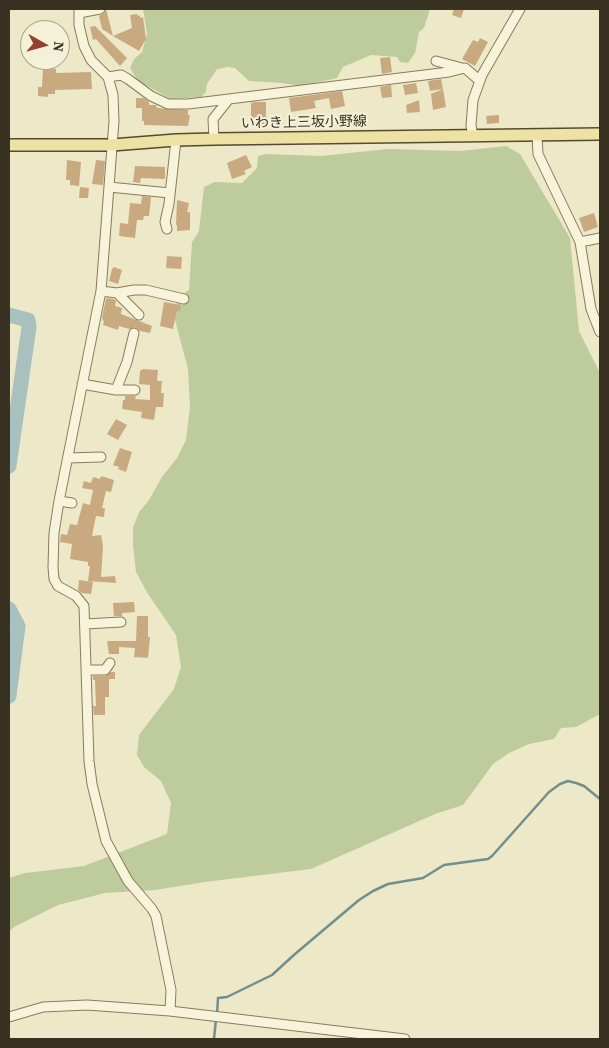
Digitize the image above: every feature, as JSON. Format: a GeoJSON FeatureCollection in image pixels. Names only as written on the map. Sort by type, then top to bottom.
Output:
{"type":"FeatureCollection","features":[{"type":"Feature","properties":{"kind":"main road","name":"いわき上三坂小野線"},"geometry":{"type":"LineString","coordinates":[[9,146],[112,145],[214,139],[600,134]]}},
{"type":"Feature","properties":{"kind":"street"},"geometry":{"type":"LineString","coordinates":[[100,9],[79,11],[79,24],[84,46],[92,60],[108,77],[113,95],[112,145],[101,291],[59,501],[53,550],[54,579],[58,586],[76,596],[84,606],[88,761],[92,784],[106,841],[128,881],[156,916],[171,990],[170,1011]]}},
{"type":"Feature","properties":{"kind":"street"},"geometry":{"type":"LineString","coordinates":[[473,135],[474,100],[480,81],[520,9]]}},
{"type":"Feature","properties":{"kind":"street"},"geometry":{"type":"LineString","coordinates":[[436,61],[465,68],[480,81]]}},
{"type":"Feature","properties":{"kind":"street"},"geometry":{"type":"LineString","coordinates":[[108,77],[121,75],[150,96],[168,104],[188,104],[449,72],[465,68]]}},
{"type":"Feature","properties":{"kind":"street"},"geometry":{"type":"LineString","coordinates":[[214,139],[213,119],[229,99]]}},
{"type":"Feature","properties":{"kind":"street"},"geometry":{"type":"LineString","coordinates":[[537,135],[538,154],[580,242],[591,309],[600,332]]}},
{"type":"Feature","properties":{"kind":"street"},"geometry":{"type":"LineString","coordinates":[[167,229],[165,222],[176,140]]}},
{"type":"Feature","properties":{"kind":"street"},"geometry":{"type":"LineString","coordinates":[[109,187],[170,193]]}},
{"type":"Feature","properties":{"kind":"street"},"geometry":{"type":"LineString","coordinates":[[580,242],[600,238]]}},
{"type":"Feature","properties":{"kind":"street"},"geometry":{"type":"LineString","coordinates":[[101,291],[118,293],[146,290],[184,299]]}},
{"type":"Feature","properties":{"kind":"street"},"geometry":{"type":"LineString","coordinates":[[118,293],[139,315]]}},
{"type":"Feature","properties":{"kind":"street"},"geometry":{"type":"LineString","coordinates":[[116,390],[127,362],[134,333]]}},
{"type":"Feature","properties":{"kind":"street"},"geometry":{"type":"LineString","coordinates":[[82,384],[116,390],[135,390]]}},
{"type":"Feature","properties":{"kind":"street"},"geometry":{"type":"LineString","coordinates":[[68,458],[101,457]]}},
{"type":"Feature","properties":{"kind":"street"},"geometry":{"type":"LineString","coordinates":[[59,501],[72,503]]}},
{"type":"Feature","properties":{"kind":"street"},"geometry":{"type":"LineString","coordinates":[[85,624],[121,622]]}},
{"type":"Feature","properties":{"kind":"street"},"geometry":{"type":"LineString","coordinates":[[86,670],[106,670],[110,663]]}},
{"type":"Feature","properties":{"kind":"street"},"geometry":{"type":"LineString","coordinates":[[9,1017],[43,1008],[87,1005],[170,1011],[405,1039]]}},
{"type":"Feature","properties":{"kind":"green space"},"geometry":{"type":"Polygon","coordinates":[[[143,9],[430,9],[424,28],[419,32],[415,53],[408,63],[400,62],[397,57],[371,55],[343,67],[337,78],[300,86],[249,81],[235,68],[228,67],[217,69],[207,84],[206,92],[201,97],[171,99],[138,81],[130,68],[134,59],[142,52],[147,34],[143,9]]]}},
{"type":"Feature","properties":{"kind":"green space"},"geometry":{"type":"Polygon","coordinates":[[[506,146],[520,154],[570,238],[579,331],[600,373],[600,714],[576,727],[561,728],[554,739],[529,744],[509,753],[493,764],[463,805],[435,814],[311,869],[155,890],[105,893],[58,905],[14,927],[9,932],[9,878],[25,873],[84,866],[167,834],[171,803],[161,781],[144,767],[137,755],[139,735],[174,689],[181,667],[176,635],[148,594],[136,572],[133,528],[139,512],[177,458],[186,440],[190,407],[188,369],[175,320],[174,309],[178,299],[189,290],[192,242],[199,231],[204,187],[215,182],[242,183],[257,168],[258,156],[266,154],[321,156],[388,149],[460,151],[506,146]]]}},
{"type":"Feature","properties":{"kind":"building"},"geometry":{"type":"Polygon","coordinates":[[[106,9],[113,36],[102,29],[99,16],[106,9]]]}},
{"type":"Feature","properties":{"kind":"building"},"geometry":{"type":"Polygon","coordinates":[[[454,9],[464,9],[461,18],[452,15],[454,9]]]}},
{"type":"Feature","properties":{"kind":"building"},"geometry":{"type":"Polygon","coordinates":[[[137,14],[138,16],[140,15],[140,18],[143,17],[146,39],[139,51],[113,36],[132,28],[130,15],[137,14]]]}},
{"type":"Feature","properties":{"kind":"building"},"geometry":{"type":"Polygon","coordinates":[[[95,26],[127,58],[120,66],[96,39],[93,40],[90,27],[95,26]]]}},
{"type":"Feature","properties":{"kind":"building"},"geometry":{"type":"Polygon","coordinates":[[[480,38],[488,42],[475,66],[462,59],[473,40],[478,42],[480,38]]]}},
{"type":"Feature","properties":{"kind":"building"},"geometry":{"type":"Polygon","coordinates":[[[390,57],[392,72],[382,74],[380,58],[390,57]]]}},
{"type":"Feature","properties":{"kind":"building"},"geometry":{"type":"Polygon","coordinates":[[[43,70],[56,70],[56,73],[91,72],[92,89],[55,90],[55,94],[48,94],[48,97],[38,96],[38,87],[42,87],[43,70]]]}},
{"type":"Feature","properties":{"kind":"building"},"geometry":{"type":"Polygon","coordinates":[[[441,79],[443,89],[430,91],[428,81],[441,79]]]}},
{"type":"Feature","properties":{"kind":"building"},"geometry":{"type":"Polygon","coordinates":[[[416,83],[418,93],[405,95],[403,85],[416,83]]]}},
{"type":"Feature","properties":{"kind":"building"},"geometry":{"type":"Polygon","coordinates":[[[391,85],[392,97],[382,98],[380,87],[391,85]]]}},
{"type":"Feature","properties":{"kind":"building"},"geometry":{"type":"Polygon","coordinates":[[[443,89],[446,107],[433,110],[431,94],[443,89]]]}},
{"type":"Feature","properties":{"kind":"building"},"geometry":{"type":"Polygon","coordinates":[[[342,91],[345,106],[331,109],[329,98],[314,101],[316,108],[291,112],[289,98],[342,91]]]}},
{"type":"Feature","properties":{"kind":"building"},"geometry":{"type":"Polygon","coordinates":[[[136,98],[144,98],[149,102],[149,105],[156,105],[157,108],[188,110],[188,115],[190,115],[188,126],[144,125],[144,121],[142,121],[142,108],[136,108],[136,98]]]}},
{"type":"Feature","properties":{"kind":"building"},"geometry":{"type":"Polygon","coordinates":[[[419,100],[420,112],[407,113],[406,105],[419,100]]]}},
{"type":"Feature","properties":{"kind":"building"},"geometry":{"type":"Polygon","coordinates":[[[266,102],[266,125],[251,125],[251,103],[266,102]]]}},
{"type":"Feature","properties":{"kind":"building"},"geometry":{"type":"Polygon","coordinates":[[[499,115],[499,123],[487,124],[486,116],[499,115]]]}},
{"type":"Feature","properties":{"kind":"building"},"geometry":{"type":"Polygon","coordinates":[[[246,155],[252,167],[244,171],[246,174],[232,179],[227,163],[246,155]]]}},
{"type":"Feature","properties":{"kind":"building"},"geometry":{"type":"Polygon","coordinates":[[[67,160],[81,162],[79,186],[70,185],[70,180],[66,180],[67,160]]]}},
{"type":"Feature","properties":{"kind":"building"},"geometry":{"type":"Polygon","coordinates":[[[96,160],[105,161],[103,185],[92,184],[96,160]]]}},
{"type":"Feature","properties":{"kind":"building"},"geometry":{"type":"Polygon","coordinates":[[[135,166],[165,167],[165,179],[141,178],[140,183],[133,182],[135,166]]]}},
{"type":"Feature","properties":{"kind":"building"},"geometry":{"type":"Polygon","coordinates":[[[80,187],[89,188],[88,198],[79,198],[80,187]]]}},
{"type":"Feature","properties":{"kind":"building"},"geometry":{"type":"Polygon","coordinates":[[[142,196],[151,197],[149,216],[144,216],[143,220],[137,220],[135,238],[119,236],[120,223],[128,224],[130,203],[141,204],[142,196]]]}},
{"type":"Feature","properties":{"kind":"building"},"geometry":{"type":"Polygon","coordinates":[[[177,200],[189,203],[187,212],[190,212],[190,230],[177,231],[177,200]]]}},
{"type":"Feature","properties":{"kind":"building"},"geometry":{"type":"Polygon","coordinates":[[[594,213],[598,227],[584,232],[579,218],[594,213]]]}},
{"type":"Feature","properties":{"kind":"building"},"geometry":{"type":"Polygon","coordinates":[[[167,256],[182,257],[181,269],[166,268],[167,256]]]}},
{"type":"Feature","properties":{"kind":"building"},"geometry":{"type":"Polygon","coordinates":[[[114,267],[122,270],[118,284],[109,281],[114,267]]]}},
{"type":"Feature","properties":{"kind":"building"},"geometry":{"type":"Polygon","coordinates":[[[106,298],[116,301],[115,306],[122,308],[121,314],[152,326],[150,333],[140,331],[135,327],[129,329],[119,326],[118,330],[103,325],[102,318],[106,298]]]}},
{"type":"Feature","properties":{"kind":"building"},"geometry":{"type":"Polygon","coordinates":[[[164,302],[181,305],[180,311],[178,310],[176,314],[173,329],[160,326],[164,302]]]}},
{"type":"Feature","properties":{"kind":"building"},"geometry":{"type":"Polygon","coordinates":[[[143,369],[158,370],[157,381],[162,381],[161,393],[164,393],[163,407],[156,407],[154,420],[141,418],[142,412],[122,409],[125,396],[136,396],[135,399],[150,400],[150,385],[139,384],[140,371],[143,369]]]}},
{"type":"Feature","properties":{"kind":"building"},"geometry":{"type":"Polygon","coordinates":[[[116,419],[127,425],[118,440],[107,434],[116,419]]]}},
{"type":"Feature","properties":{"kind":"building"},"geometry":{"type":"Polygon","coordinates":[[[120,448],[132,452],[126,472],[113,465],[120,448]]]}},
{"type":"Feature","properties":{"kind":"building"},"geometry":{"type":"Polygon","coordinates":[[[101,476],[114,480],[111,492],[106,491],[102,508],[105,508],[104,517],[96,516],[92,536],[101,535],[103,546],[101,577],[115,576],[116,583],[88,581],[90,566],[88,566],[88,562],[70,559],[72,544],[60,542],[61,534],[67,535],[70,524],[77,525],[83,503],[90,505],[93,490],[82,488],[84,481],[91,483],[93,477],[100,479],[101,476]]]}},
{"type":"Feature","properties":{"kind":"building"},"geometry":{"type":"Polygon","coordinates":[[[79,580],[93,582],[91,594],[82,593],[78,590],[79,580]]]}},
{"type":"Feature","properties":{"kind":"building"},"geometry":{"type":"Polygon","coordinates":[[[134,602],[135,612],[114,616],[113,603],[134,602]]]}},
{"type":"Feature","properties":{"kind":"building"},"geometry":{"type":"Polygon","coordinates":[[[137,616],[148,616],[148,637],[150,637],[148,658],[134,657],[135,648],[119,647],[119,654],[109,654],[107,641],[136,641],[137,616]]]}},
{"type":"Feature","properties":{"kind":"building"},"geometry":{"type":"Polygon","coordinates":[[[115,672],[115,679],[109,679],[109,697],[105,697],[105,715],[94,715],[93,706],[96,706],[95,680],[93,680],[93,676],[105,676],[115,672]]]}},
{"type":"Feature","properties":{"kind":"waterway"},"geometry":{"type":"LineString","coordinates":[[9,315],[28,320],[29,327],[9,466]]}},
{"type":"Feature","properties":{"kind":"waterway"},"geometry":{"type":"LineString","coordinates":[[9,609],[18,626],[9,696]]}},
{"type":"Feature","properties":{"kind":"waterway"},"geometry":{"type":"LineString","coordinates":[[217,1014],[218,998],[227,997],[272,975],[359,900],[373,891],[388,884],[423,878],[444,865],[488,859],[549,792],[560,784],[568,781],[576,783],[584,786],[600,799]]}},
{"type":"Feature","properties":{"kind":"waterway"},"geometry":{"type":"LineString","coordinates":[[214,1039],[216,1019]]}}]}
